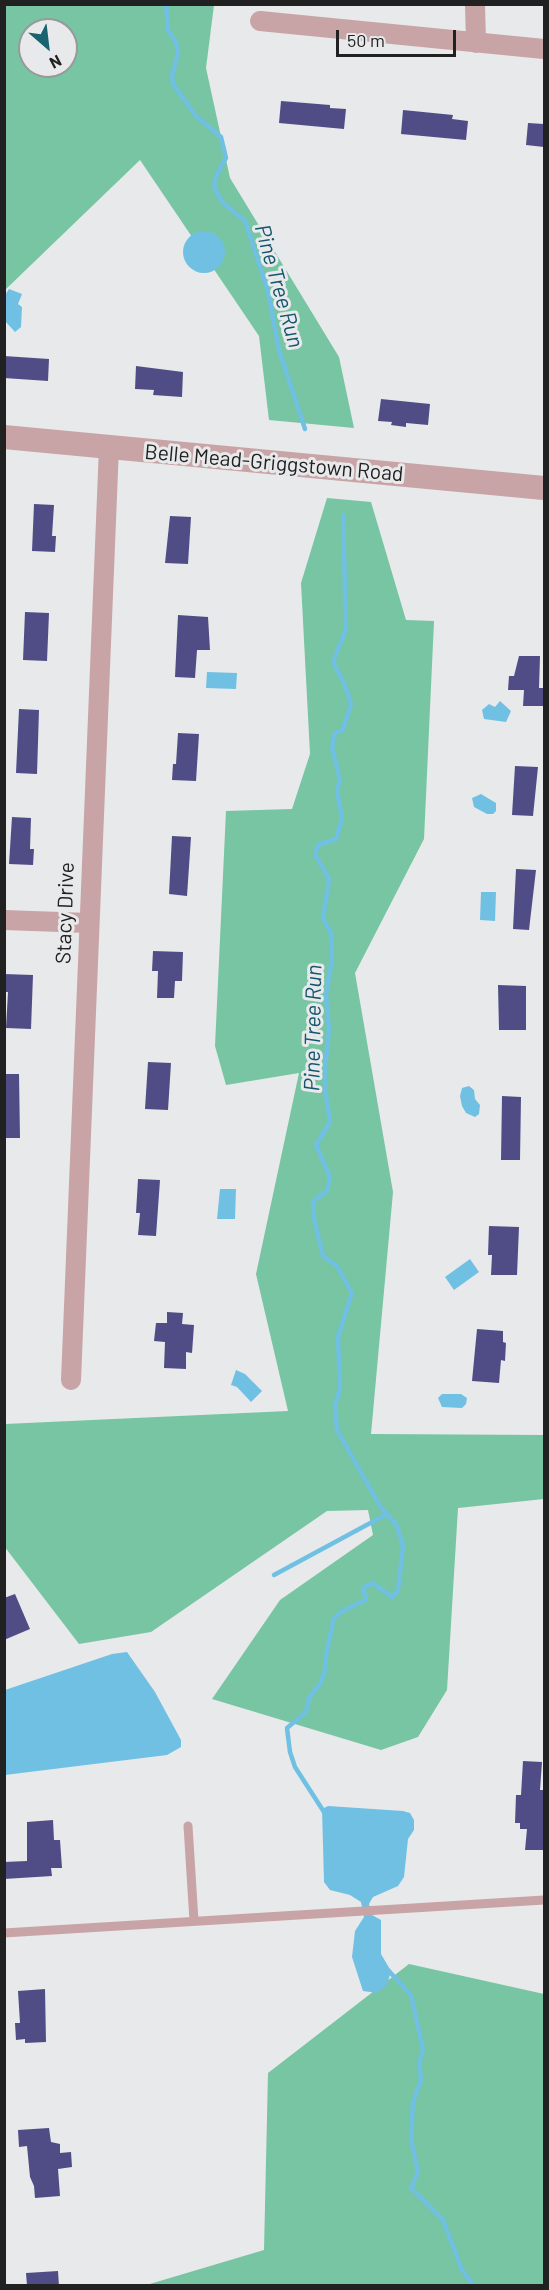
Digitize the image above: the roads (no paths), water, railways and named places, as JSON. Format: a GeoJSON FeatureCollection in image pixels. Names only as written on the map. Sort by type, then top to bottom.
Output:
{"type":"FeatureCollection","features":[{"type":"Feature","properties":{"kind":"street"},"geometry":{"type":"LineString","coordinates":[[475,4],[476,43]]}},
{"type":"Feature","properties":{"kind":"street"},"geometry":{"type":"LineString","coordinates":[[260,21],[544,50]]}},
{"type":"Feature","properties":{"kind":"street","name":"Belle Mead-Griggstown Road"},"geometry":{"type":"LineString","coordinates":[[4,437],[544,488]]}},
{"type":"Feature","properties":{"kind":"street","name":"Stacy Drive"},"geometry":{"type":"LineString","coordinates":[[70,1380],[109,447]]}},
{"type":"Feature","properties":{"kind":"street"},"geometry":{"type":"LineString","coordinates":[[4,920],[88,923]]}},
{"type":"Feature","properties":{"kind":"lane"},"geometry":{"type":"LineString","coordinates":[[188,1826],[194,1921]]}},
{"type":"Feature","properties":{"kind":"lane"},"geometry":{"type":"LineString","coordinates":[[4,1933],[358,1909],[544,1900]]}},
{"type":"Feature","properties":{"kind":"water"},"geometry":{"type":"Polygon","coordinates":[[[204,231],[219,237],[225,252],[219,267],[204,273],[189,267],[183,252],[189,237],[204,231]]]}},
{"type":"Feature","properties":{"kind":"water"},"geometry":{"type":"Polygon","coordinates":[[[9,289],[22,294],[18,304],[22,307],[21,327],[15,332],[5,321],[5,295],[9,289]]]}},
{"type":"Feature","properties":{"kind":"water"},"geometry":{"type":"Polygon","coordinates":[[[207,672],[237,673],[236,689],[206,688],[207,672]]]}},
{"type":"Feature","properties":{"kind":"water"},"geometry":{"type":"Polygon","coordinates":[[[500,701],[511,711],[506,722],[484,719],[482,710],[489,704],[495,707],[500,701]]]}},
{"type":"Feature","properties":{"kind":"water"},"geometry":{"type":"Polygon","coordinates":[[[481,794],[496,803],[496,811],[493,814],[487,814],[474,807],[472,798],[481,794]]]}},
{"type":"Feature","properties":{"kind":"water"},"geometry":{"type":"Polygon","coordinates":[[[481,892],[496,892],[495,921],[480,920],[481,892]]]}},
{"type":"Feature","properties":{"kind":"water"},"geometry":{"type":"Polygon","coordinates":[[[469,1086],[474,1090],[475,1099],[480,1105],[479,1114],[475,1117],[466,1113],[460,1096],[462,1088],[469,1086]]]}},
{"type":"Feature","properties":{"kind":"water"},"geometry":{"type":"Polygon","coordinates":[[[220,1189],[236,1189],[235,1219],[217,1219],[220,1189]]]}},
{"type":"Feature","properties":{"kind":"water"},"geometry":{"type":"Polygon","coordinates":[[[470,1259],[479,1272],[454,1290],[445,1277],[470,1259]]]}},
{"type":"Feature","properties":{"kind":"water"},"geometry":{"type":"Polygon","coordinates":[[[236,1370],[245,1374],[262,1391],[251,1402],[237,1387],[231,1385],[236,1370]]]}},
{"type":"Feature","properties":{"kind":"water"},"geometry":{"type":"Polygon","coordinates":[[[442,1394],[461,1394],[467,1398],[466,1404],[462,1408],[442,1407],[438,1398],[442,1394]]]}},
{"type":"Feature","properties":{"kind":"water"},"geometry":{"type":"Polygon","coordinates":[[[127,1652],[155,1692],[181,1740],[181,1747],[167,1755],[5,1775],[5,1690],[112,1654],[127,1652]]]}},
{"type":"Feature","properties":{"kind":"water"},"geometry":{"type":"Polygon","coordinates":[[[328,1806],[403,1811],[410,1813],[414,1820],[414,1830],[408,1839],[404,1877],[398,1886],[373,1897],[369,1904],[372,1915],[381,1920],[381,1954],[391,1971],[387,1985],[377,1993],[363,1991],[352,1957],[355,1931],[364,1917],[361,1902],[350,1895],[330,1890],[324,1882],[322,1809],[328,1806]]]}},
{"type":"Feature","properties":{"kind":"waterway","name":"Pine Tree Run"},"geometry":{"type":"LineString","coordinates":[[166,4],[168,30],[176,42],[178,53],[172,76],[173,84],[196,116],[221,137],[226,158],[216,176],[214,187],[222,202],[245,221],[268,291],[279,350],[305,429]]}},
{"type":"Feature","properties":{"kind":"waterway","name":"Pine Tree Run"},"geometry":{"type":"LineString","coordinates":[[324,1812],[295,1767],[290,1752],[287,1728],[306,1712],[309,1698],[320,1684],[325,1671],[334,1618],[344,1610],[366,1600],[363,1588],[373,1583],[392,1597],[398,1590],[403,1546],[397,1526],[380,1506],[337,1430],[335,1404],[340,1389],[338,1337],[352,1293],[337,1266],[323,1256],[314,1219],[313,1202],[327,1190],[330,1177],[316,1145],[330,1122],[325,1090],[325,1068],[329,1029],[326,995],[332,959],[331,933],[323,918],[329,879],[315,854],[318,845],[336,839],[342,819],[337,790],[340,780],[332,747],[335,733],[343,730],[351,704],[345,685],[333,662],[346,629],[343,515]]}},
{"type":"Feature","properties":{"kind":"waterway"},"geometry":{"type":"LineString","coordinates":[[274,1575],[387,1514]]}},
{"type":"Feature","properties":{"kind":"waterway"},"geometry":{"type":"LineString","coordinates":[[388,1970],[411,1995],[423,2049],[419,2064],[421,2080],[413,2102],[411,2139],[418,2172],[411,2188],[443,2220],[462,2270],[474,2286]]}}]}
